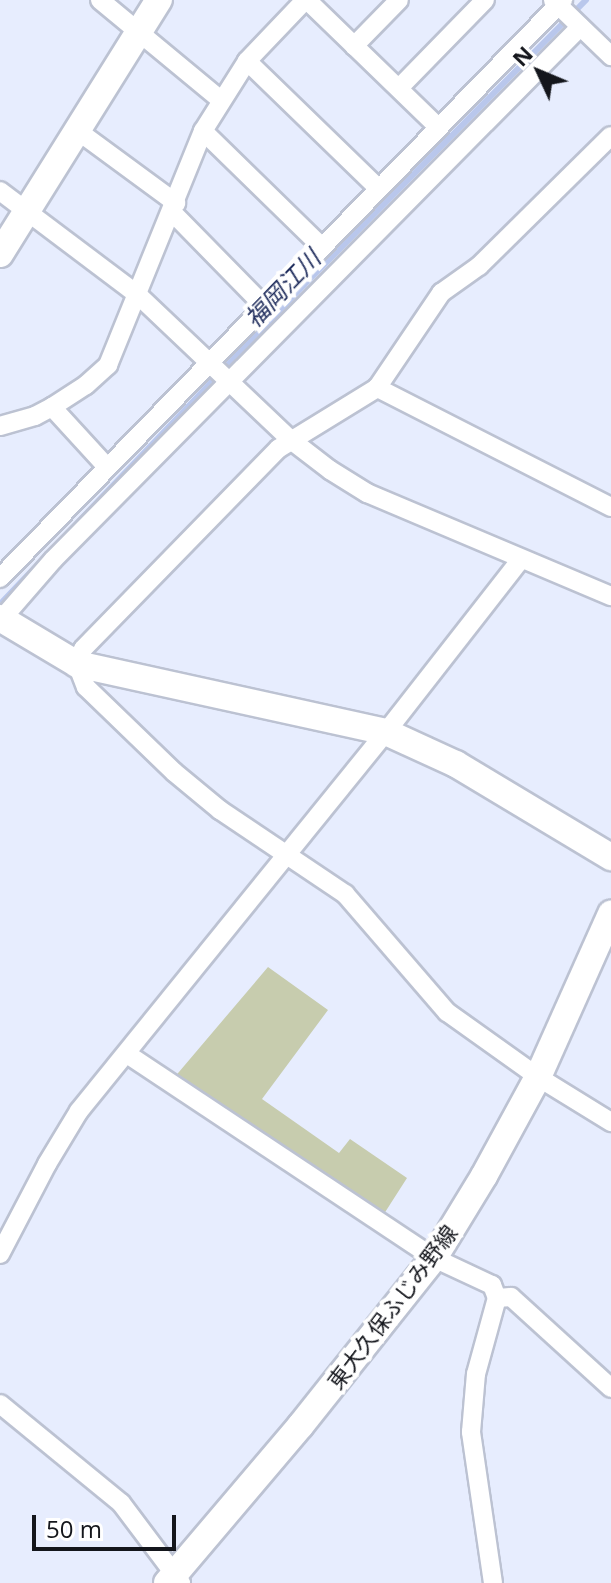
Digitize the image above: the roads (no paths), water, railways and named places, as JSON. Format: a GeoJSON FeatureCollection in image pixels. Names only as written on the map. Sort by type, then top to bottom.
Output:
{"type":"FeatureCollection","features":[{"type":"Feature","properties":{"kind":"street"},"geometry":{"type":"LineString","coordinates":[[100,0],[221,100]]}},
{"type":"Feature","properties":{"kind":"street"},"geometry":{"type":"LineString","coordinates":[[0,254],[159,0]]}},
{"type":"Feature","properties":{"kind":"street"},"geometry":{"type":"LineString","coordinates":[[0,426],[35,416],[52,407],[86,385],[108,365],[203,131],[247,61],[306,0],[438,127]]}},
{"type":"Feature","properties":{"kind":"street"},"geometry":{"type":"LineString","coordinates":[[354,46],[399,0]]}},
{"type":"Feature","properties":{"kind":"street"},"geometry":{"type":"LineString","coordinates":[[399,88],[485,0]]}},
{"type":"Feature","properties":{"kind":"street"},"geometry":{"type":"LineString","coordinates":[[566,11],[611,56]]}},
{"type":"Feature","properties":{"kind":"street"},"geometry":{"type":"LineString","coordinates":[[0,578],[377,187],[566,11]]}},
{"type":"Feature","properties":{"kind":"street"},"geometry":{"type":"LineString","coordinates":[[566,11],[228,382],[0,619],[77,664],[386,732],[456,764],[611,857]]}},
{"type":"Feature","properties":{"kind":"street"},"geometry":{"type":"LineString","coordinates":[[247,61],[377,187]]}},
{"type":"Feature","properties":{"kind":"street"},"geometry":{"type":"LineString","coordinates":[[78,131],[174,208],[263,305]]}},
{"type":"Feature","properties":{"kind":"street"},"geometry":{"type":"LineString","coordinates":[[203,131],[321,246]]}},
{"type":"Feature","properties":{"kind":"street"},"geometry":{"type":"LineString","coordinates":[[611,136],[479,266],[441,293],[377,388],[291,440],[83,649],[77,664],[86,687],[163,762],[220,810],[345,894],[447,1012],[538,1077],[611,1122]]}},
{"type":"Feature","properties":{"kind":"street"},"geometry":{"type":"LineString","coordinates":[[0,191],[138,295],[291,440],[367,493],[611,596]]}},
{"type":"Feature","properties":{"kind":"street"},"geometry":{"type":"LineString","coordinates":[[377,388],[611,507]]}},
{"type":"Feature","properties":{"kind":"street"},"geometry":{"type":"LineString","coordinates":[[52,407],[107,467]]}},
{"type":"Feature","properties":{"kind":"street"},"geometry":{"type":"LineString","coordinates":[[0,1254],[79,1111],[386,732],[521,559]]}},
{"type":"Feature","properties":{"kind":"street","name":"東大久保ふじみ野線"},"geometry":{"type":"LineString","coordinates":[[174,1580],[434,1258],[484,1176],[538,1077],[611,914]]}},
{"type":"Feature","properties":{"kind":"street"},"geometry":{"type":"LineString","coordinates":[[127,1054],[434,1258],[492,1285],[497,1298],[476,1374],[471,1432],[493,1583]]}},
{"type":"Feature","properties":{"kind":"street"},"geometry":{"type":"LineString","coordinates":[[497,1298],[511,1297],[611,1388]]}},
{"type":"Feature","properties":{"kind":"street"},"geometry":{"type":"LineString","coordinates":[[0,1404],[121,1503],[174,1580]]}},
{"type":"Feature","properties":{"kind":"waterway","name":"福岡江川"},"geometry":{"type":"LineString","coordinates":[[3,601],[304,285],[586,0]]}}]}
